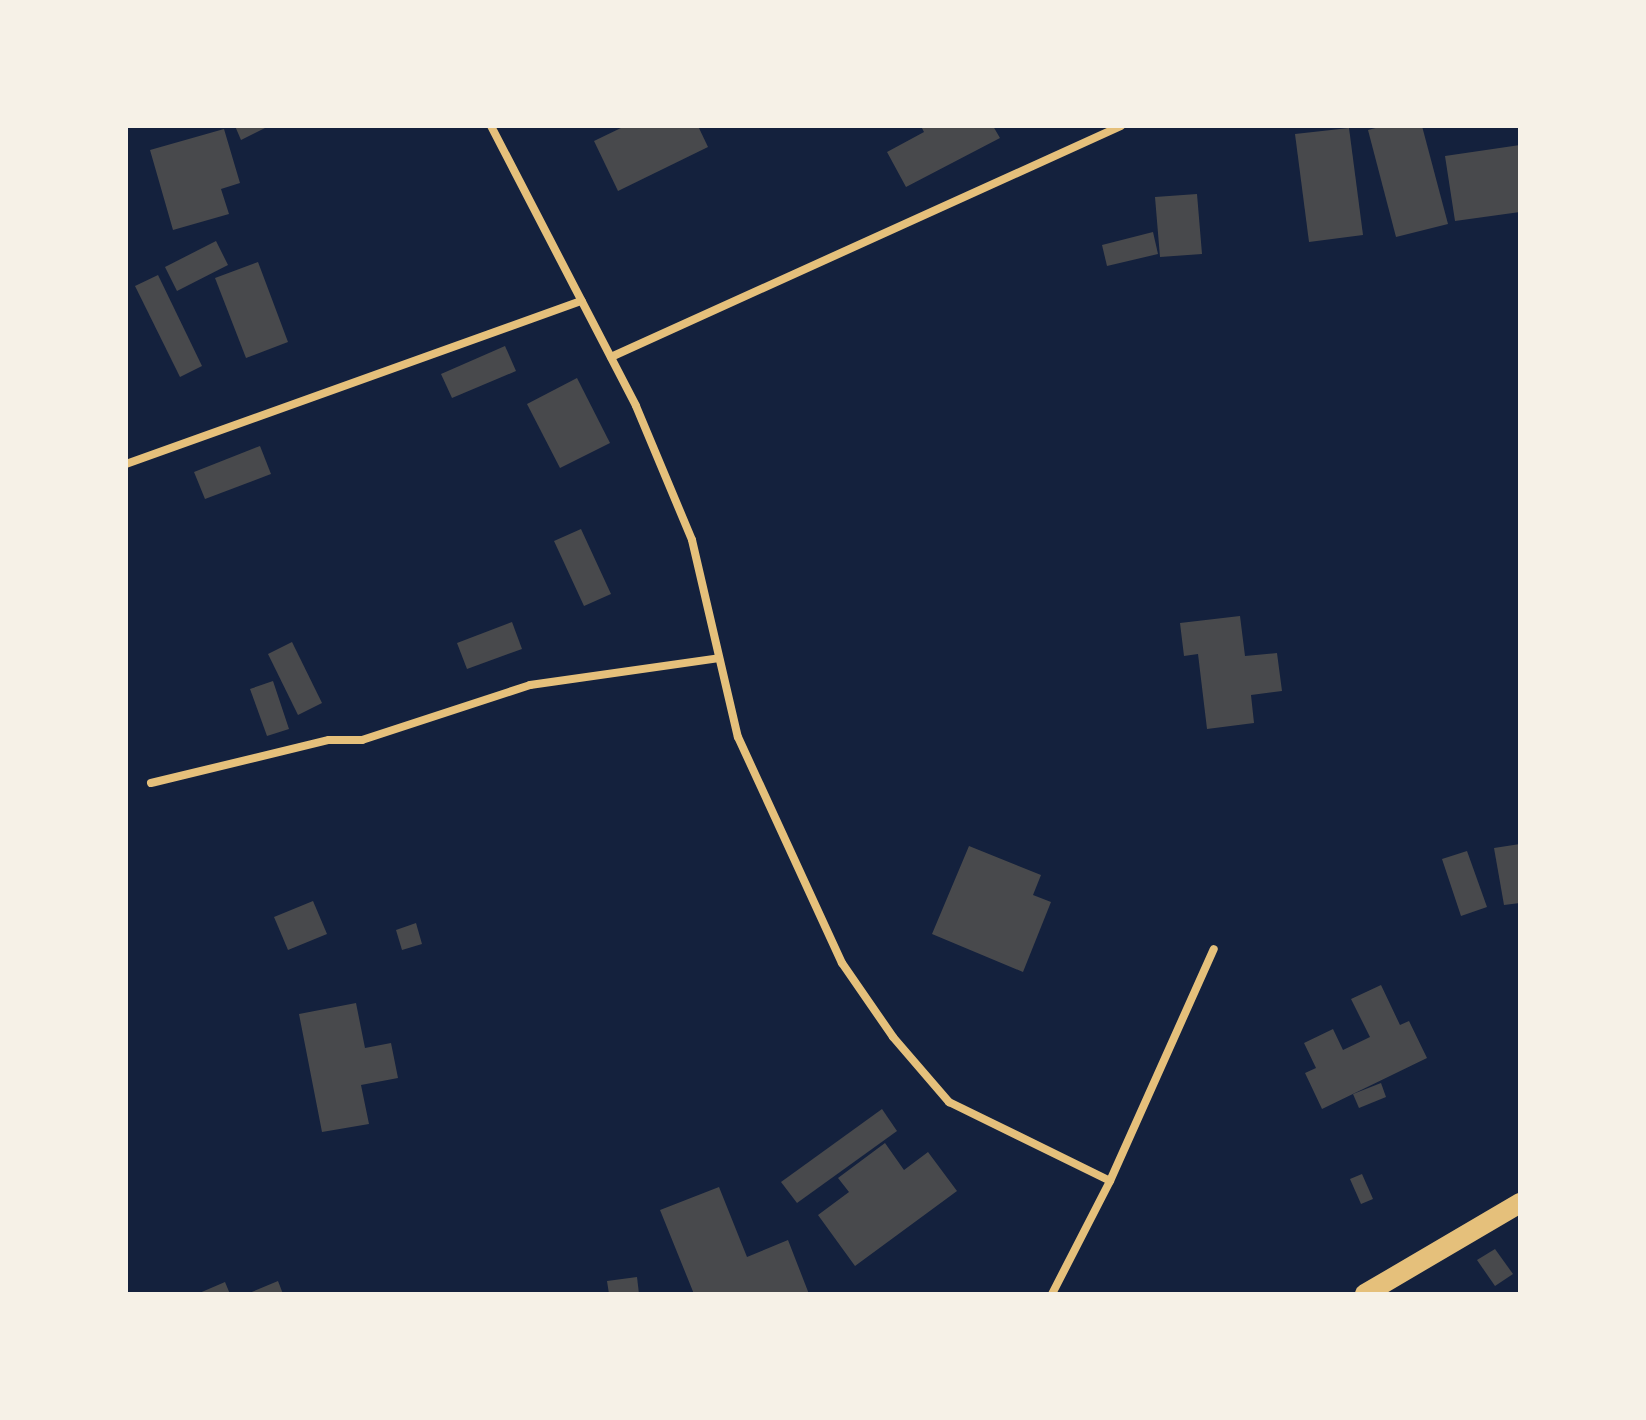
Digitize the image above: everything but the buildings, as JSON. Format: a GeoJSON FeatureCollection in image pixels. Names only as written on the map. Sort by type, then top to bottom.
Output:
{"type":"FeatureCollection","features":[{"type":"Feature","properties":{"kind":"main road"},"geometry":{"type":"LineString","coordinates":[[1365,1294],[1520,1203]]}},
{"type":"Feature","properties":{"kind":"street"},"geometry":{"type":"LineString","coordinates":[[491,126],[636,406],[692,540],[738,737],[782,839],[842,963],[893,1037],[949,1102],[1110,1181]]}},
{"type":"Feature","properties":{"kind":"street"},"geometry":{"type":"LineString","coordinates":[[611,357],[1121,126]]}},
{"type":"Feature","properties":{"kind":"street"},"geometry":{"type":"LineString","coordinates":[[126,464],[582,301]]}},
{"type":"Feature","properties":{"kind":"street"},"geometry":{"type":"LineString","coordinates":[[151,783],[329,740],[362,740],[530,685],[719,658]]}},
{"type":"Feature","properties":{"kind":"street"},"geometry":{"type":"LineString","coordinates":[[1052,1294],[1110,1181],[1214,949]]}}]}
